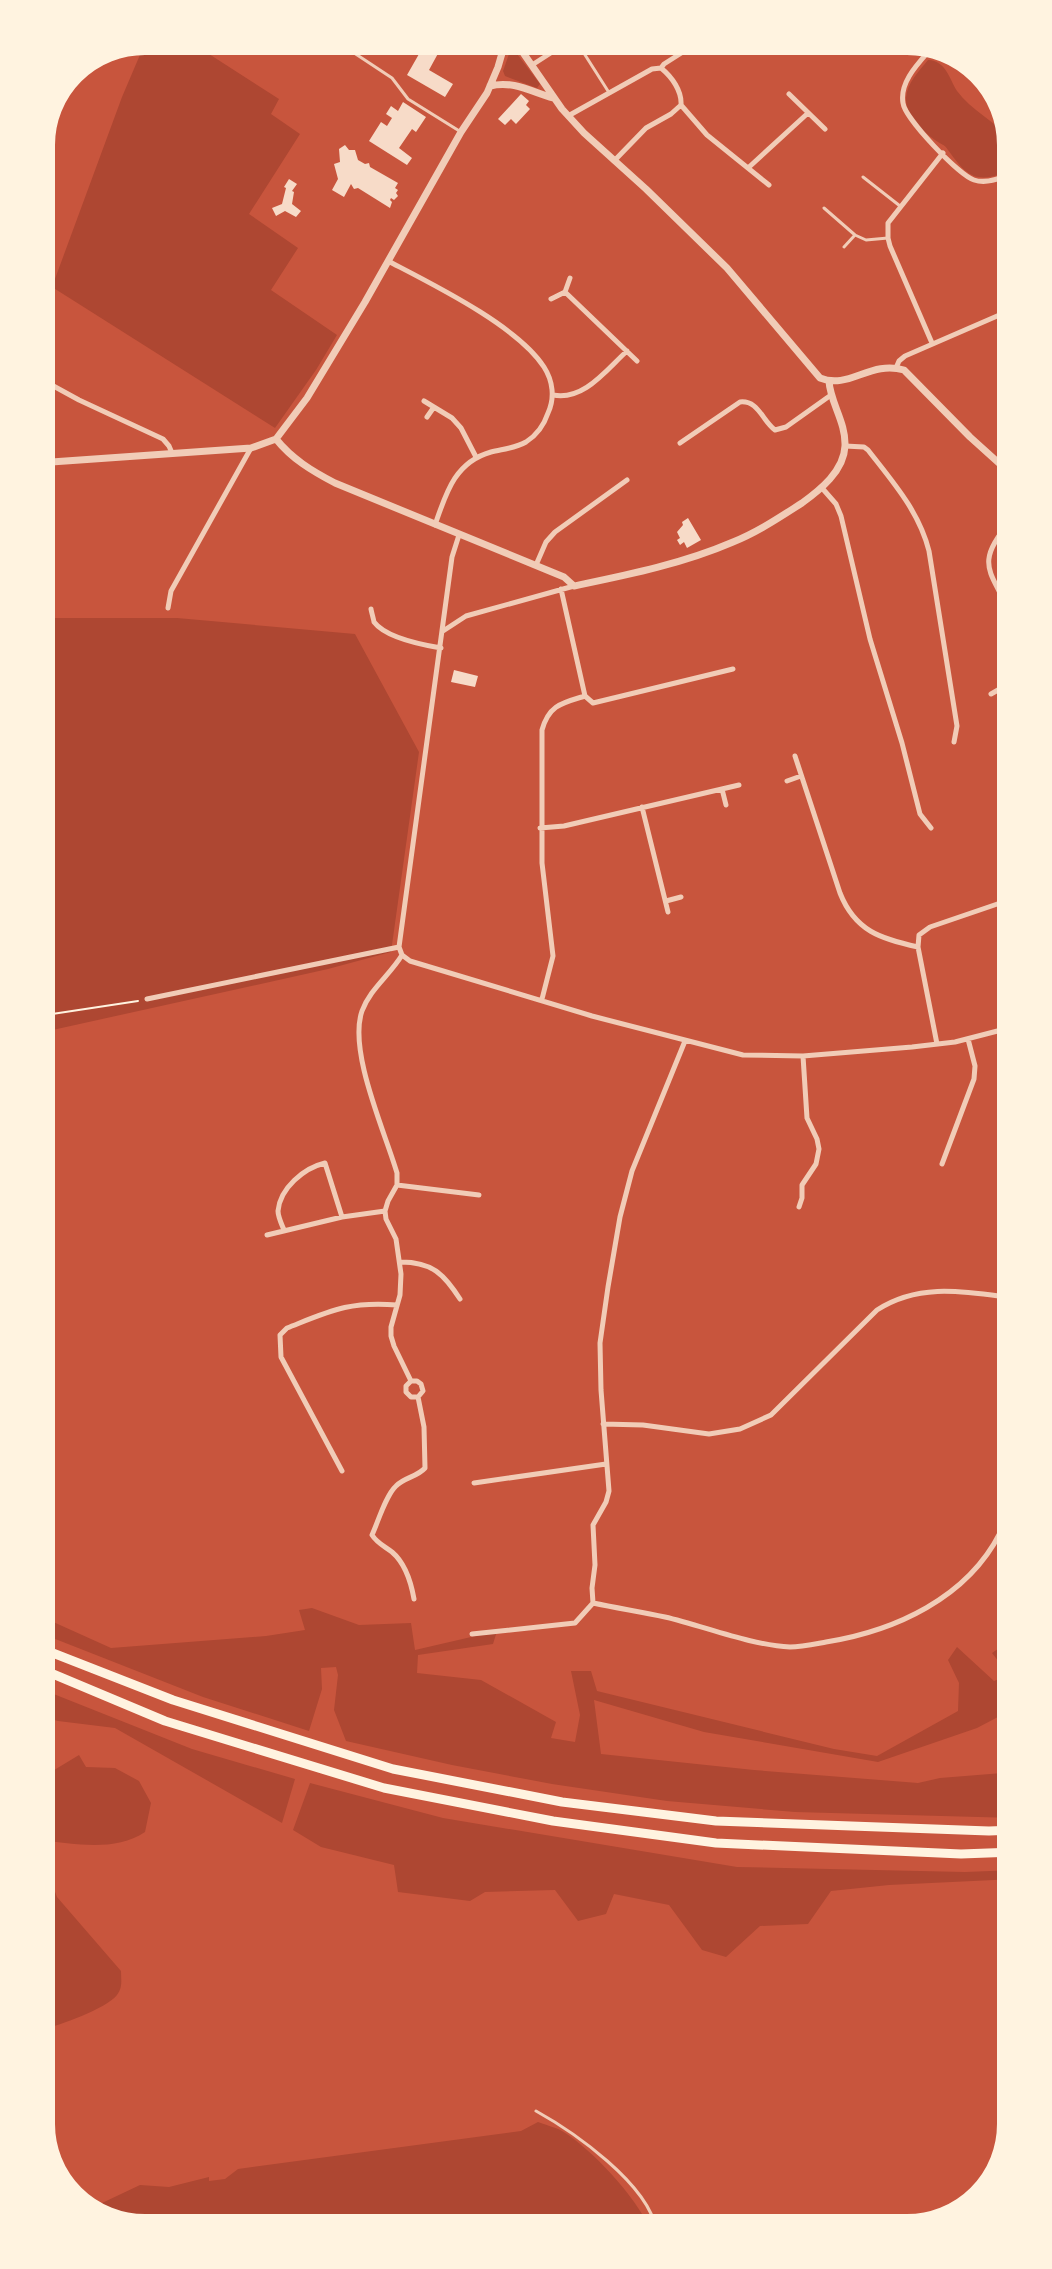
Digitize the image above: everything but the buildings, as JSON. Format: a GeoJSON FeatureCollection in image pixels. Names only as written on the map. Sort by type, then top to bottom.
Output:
{"type":"FeatureCollection","features":[{"type":"Feature","properties":{"kind":"highway"},"geometry":{"type":"LineString","coordinates":[[50,1652],[173,1700],[393,1769],[562,1802],[716,1821],[1002,1830]]}},
{"type":"Feature","properties":{"kind":"highway"},"geometry":{"type":"LineString","coordinates":[[50,1673],[165,1721],[384,1788],[553,1821],[716,1843],[961,1854],[1002,1852]]}},
{"type":"Feature","properties":{"kind":"street"},"geometry":{"type":"LineString","coordinates":[[50,462],[251,448],[276,439],[307,398],[365,302],[490,86],[502,50]]}},
{"type":"Feature","properties":{"kind":"street"},"geometry":{"type":"LineString","coordinates":[[521,50],[568,116],[727,268],[820,378],[829,381],[848,379],[878,368],[904,370],[1002,466]]}},
{"type":"Feature","properties":{"kind":"street"},"geometry":{"type":"LineString","coordinates":[[532,65],[555,50]]}},
{"type":"Feature","properties":{"kind":"street"},"geometry":{"type":"LineString","coordinates":[[568,116],[652,69],[661,68],[686,50]]}},
{"type":"Feature","properties":{"kind":"street"},"geometry":{"type":"LineString","coordinates":[[927,52],[905,85],[903,104],[908,117],[971,179],[987,181],[1002,176]]}},
{"type":"Feature","properties":{"kind":"street"},"geometry":{"type":"LineString","coordinates":[[614,161],[646,128],[681,105],[682,100],[674,82],[661,68]]}},
{"type":"Feature","properties":{"kind":"street"},"geometry":{"type":"LineString","coordinates":[[490,86],[515,85],[555,98]]}},
{"type":"Feature","properties":{"kind":"street"},"geometry":{"type":"LineString","coordinates":[[789,94],[825,129]]}},
{"type":"Feature","properties":{"kind":"street"},"geometry":{"type":"LineString","coordinates":[[681,105],[707,135],[769,185]]}},
{"type":"Feature","properties":{"kind":"street"},"geometry":{"type":"LineString","coordinates":[[748,168],[808,113]]}},
{"type":"Feature","properties":{"kind":"street"},"geometry":{"type":"LineString","coordinates":[[932,343],[888,238],[888,223],[943,153]]}},
{"type":"Feature","properties":{"kind":"street"},"geometry":{"type":"LineString","coordinates":[[387,260],[476,309],[515,338],[544,367],[553,395],[545,421],[537,433],[516,446],[476,457],[455,476],[435,525]]}},
{"type":"Feature","properties":{"kind":"street"},"geometry":{"type":"LineString","coordinates":[[551,299],[565,292],[570,278]]}},
{"type":"Feature","properties":{"kind":"street"},"geometry":{"type":"LineString","coordinates":[[565,292],[637,361]]}},
{"type":"Feature","properties":{"kind":"street"},"geometry":{"type":"LineString","coordinates":[[896,368],[902,357],[1002,314]]}},
{"type":"Feature","properties":{"kind":"street"},"geometry":{"type":"LineString","coordinates":[[553,395],[575,395],[627,351]]}},
{"type":"Feature","properties":{"kind":"street"},"geometry":{"type":"LineString","coordinates":[[443,631],[466,616],[561,589],[677,562],[734,542],[777,519],[822,488],[841,462],[845,446],[841,418],[829,381]]}},
{"type":"Feature","properties":{"kind":"street"},"geometry":{"type":"LineString","coordinates":[[50,384],[163,439],[172,453]]}},
{"type":"Feature","properties":{"kind":"street"},"geometry":{"type":"LineString","coordinates":[[680,443],[740,402],[752,403],[775,430],[786,427],[832,394]]}},
{"type":"Feature","properties":{"kind":"street"},"geometry":{"type":"LineString","coordinates":[[424,401],[452,418],[461,428],[476,457]]}},
{"type":"Feature","properties":{"kind":"street"},"geometry":{"type":"LineString","coordinates":[[427,417],[434,407]]}},
{"type":"Feature","properties":{"kind":"street"},"geometry":{"type":"LineString","coordinates":[[276,439],[293,458],[335,483],[564,577],[574,586]]}},
{"type":"Feature","properties":{"kind":"street"},"geometry":{"type":"LineString","coordinates":[[845,446],[868,450],[920,524],[929,551],[957,726],[954,742]]}},
{"type":"Feature","properties":{"kind":"street"},"geometry":{"type":"LineString","coordinates":[[168,608],[171,591],[251,448]]}},
{"type":"Feature","properties":{"kind":"street"},"geometry":{"type":"LineString","coordinates":[[536,565],[546,542],[555,532],[627,480]]}},
{"type":"Feature","properties":{"kind":"street"},"geometry":{"type":"LineString","coordinates":[[822,488],[841,516],[870,639],[920,814],[931,828]]}},
{"type":"Feature","properties":{"kind":"street"},"geometry":{"type":"LineString","coordinates":[[1002,531],[991,548],[989,570],[1002,597]]}},
{"type":"Feature","properties":{"kind":"street"},"geometry":{"type":"LineString","coordinates":[[459,535],[452,557],[399,947],[402,955],[410,961],[542,1000],[743,1055],[803,1056],[937,1044],[1002,1030]]}},
{"type":"Feature","properties":{"kind":"street"},"geometry":{"type":"LineString","coordinates":[[561,589],[585,696],[593,703],[733,669]]}},
{"type":"Feature","properties":{"kind":"street"},"geometry":{"type":"LineString","coordinates":[[371,609],[374,621],[387,631],[418,644],[441,648]]}},
{"type":"Feature","properties":{"kind":"street"},"geometry":{"type":"LineString","coordinates":[[991,694],[1002,688]]}},
{"type":"Feature","properties":{"kind":"street"},"geometry":{"type":"LineString","coordinates":[[542,1000],[553,956],[540,828],[541,743],[545,719],[550,711],[585,696]]}},
{"type":"Feature","properties":{"kind":"street"},"geometry":{"type":"LineString","coordinates":[[795,756],[849,912],[863,927],[879,936],[918,947]]}},
{"type":"Feature","properties":{"kind":"street"},"geometry":{"type":"LineString","coordinates":[[787,781],[801,776]]}},
{"type":"Feature","properties":{"kind":"street"},"geometry":{"type":"LineString","coordinates":[[540,828],[564,826],[739,785]]}},
{"type":"Feature","properties":{"kind":"street"},"geometry":{"type":"LineString","coordinates":[[722,789],[726,805]]}},
{"type":"Feature","properties":{"kind":"street"},"geometry":{"type":"LineString","coordinates":[[642,807],[668,912]]}},
{"type":"Feature","properties":{"kind":"street"},"geometry":{"type":"LineString","coordinates":[[666,901],[681,897]]}},
{"type":"Feature","properties":{"kind":"street"},"geometry":{"type":"LineString","coordinates":[[937,1044],[917,939],[921,932],[1002,903]]}},
{"type":"Feature","properties":{"kind":"street"},"geometry":{"type":"LineString","coordinates":[[147,999],[399,947]]}},
{"type":"Feature","properties":{"kind":"street"},"geometry":{"type":"LineString","coordinates":[[402,955],[368,999],[359,1023],[359,1040],[362,1060],[397,1173],[397,1185],[385,1211],[401,1262],[400,1295],[391,1336],[411,1381]]}},
{"type":"Feature","properties":{"kind":"street"},"geometry":{"type":"LineString","coordinates":[[942,1164],[974,1079],[975,1066],[968,1039]]}},
{"type":"Feature","properties":{"kind":"street"},"geometry":{"type":"LineString","coordinates":[[472,1634],[575,1623],[593,1603],[593,1525],[609,1491],[600,1343],[620,1217],[632,1171],[685,1041]]}},
{"type":"Feature","properties":{"kind":"street"},"geometry":{"type":"LineString","coordinates":[[799,1207],[802,1185],[816,1164],[819,1149],[807,1118],[803,1056]]}},
{"type":"Feature","properties":{"kind":"street"},"geometry":{"type":"LineString","coordinates":[[284,1230],[278,1211],[286,1192],[292,1183],[315,1165],[325,1163],[342,1217]]}},
{"type":"Feature","properties":{"kind":"street"},"geometry":{"type":"LineString","coordinates":[[397,1185],[479,1195]]}},
{"type":"Feature","properties":{"kind":"street"},"geometry":{"type":"LineString","coordinates":[[267,1235],[342,1217],[385,1211]]}},
{"type":"Feature","properties":{"kind":"street"},"geometry":{"type":"LineString","coordinates":[[401,1262],[413,1262],[439,1272],[460,1299]]}},
{"type":"Feature","properties":{"kind":"street"},"geometry":{"type":"LineString","coordinates":[[603,1424],[643,1425],[709,1434],[740,1429],[771,1415],[877,1310],[893,1300],[915,1294],[958,1290],[1002,1296]]}},
{"type":"Feature","properties":{"kind":"street"},"geometry":{"type":"LineString","coordinates":[[342,1471],[281,1357],[280,1335],[287,1328],[348,1305],[397,1305]]}},
{"type":"Feature","properties":{"kind":"street"},"geometry":{"type":"LineString","coordinates":[[411,1381],[421,1384],[423,1391],[418,1397],[411,1397],[406,1392],[406,1386],[411,1381]]}},
{"type":"Feature","properties":{"kind":"street"},"geometry":{"type":"LineString","coordinates":[[414,1599],[405,1568],[396,1555],[372,1535],[393,1488],[420,1474],[425,1468],[424,1427],[418,1397]]}},
{"type":"Feature","properties":{"kind":"street"},"geometry":{"type":"LineString","coordinates":[[474,1483],[606,1464]]}},
{"type":"Feature","properties":{"kind":"street"},"geometry":{"type":"LineString","coordinates":[[593,1603],[791,1647],[860,1636],[897,1623],[928,1607],[961,1583],[985,1558],[1002,1530]]}},
{"type":"Feature","properties":{"kind":"lane"},"geometry":{"type":"LineString","coordinates":[[350,50],[392,78],[408,99],[461,132]]}},
{"type":"Feature","properties":{"kind":"lane"},"geometry":{"type":"LineString","coordinates":[[582,50],[609,92]]}},
{"type":"Feature","properties":{"kind":"lane"},"geometry":{"type":"LineString","coordinates":[[863,177],[900,206]]}},
{"type":"Feature","properties":{"kind":"lane"},"geometry":{"type":"LineString","coordinates":[[824,208],[855,235],[866,240],[888,238]]}},
{"type":"Feature","properties":{"kind":"lane"},"geometry":{"type":"LineString","coordinates":[[844,247],[855,235]]}},
{"type":"Feature","properties":{"kind":"lane"},"geometry":{"type":"LineString","coordinates":[[536,2111],[566,2128],[617,2170],[641,2198],[653,2219]]}},
{"type":"Feature","properties":{"kind":"path"},"geometry":{"type":"LineString","coordinates":[[50,1014],[147,999]]}},
{"type":"Feature","properties":{"kind":"shaded area"},"geometry":{"type":"Polygon","coordinates":[[[142,50],[203,50],[279,99],[271,114],[300,134],[249,214],[298,248],[271,290],[337,335],[275,428],[52,287],[142,50]]]}},
{"type":"Feature","properties":{"kind":"shaded area"},"geometry":{"type":"Polygon","coordinates":[[[514,50],[540,84],[537,88],[505,76],[503,71],[509,54],[514,50]]]}},
{"type":"Feature","properties":{"kind":"shaded area"},"geometry":{"type":"Polygon","coordinates":[[[928,60],[943,67],[963,98],[1000,129],[1002,173],[984,177],[970,174],[945,146],[916,123],[906,98],[914,78],[928,60]]]}},
{"type":"Feature","properties":{"kind":"shaded area"},"geometry":{"type":"Polygon","coordinates":[[[177,618],[355,634],[419,752],[391,952],[328,969],[50,1031],[50,620],[177,618]]]}},
{"type":"Feature","properties":{"kind":"shaded area"},"geometry":{"type":"Polygon","coordinates":[[[312,1608],[359,1625],[411,1623],[415,1650],[497,1631],[493,1644],[418,1655],[417,1673],[481,1680],[556,1722],[551,1738],[575,1742],[580,1715],[571,1671],[591,1671],[597,1691],[834,1749],[877,1756],[958,1711],[959,1683],[948,1660],[957,1647],[994,1681],[1002,1678],[1002,1715],[977,1728],[878,1762],[704,1732],[594,1700],[601,1754],[918,1783],[1002,1773],[1002,1818],[795,1812],[667,1801],[552,1784],[346,1741],[334,1710],[336,1667],[321,1668],[322,1689],[309,1731],[203,1697],[50,1637],[50,1621],[111,1648],[266,1636],[305,1630],[299,1610],[312,1608]]]}},
{"type":"Feature","properties":{"kind":"shaded area"},"geometry":{"type":"Polygon","coordinates":[[[1002,1646],[1002,1666],[992,1653],[1002,1646]]]}},
{"type":"Feature","properties":{"kind":"shaded area"},"geometry":{"type":"Polygon","coordinates":[[[50,1693],[192,1749],[295,1779],[282,1823],[115,1728],[50,1719],[50,1693]]]}},
{"type":"Feature","properties":{"kind":"shaded area"},"geometry":{"type":"Polygon","coordinates":[[[79,1755],[86,1767],[115,1768],[139,1781],[151,1803],[145,1832],[108,1844],[50,1841],[50,1773],[79,1755]]]}},
{"type":"Feature","properties":{"kind":"shaded area"},"geometry":{"type":"Polygon","coordinates":[[[310,1783],[443,1818],[737,1867],[1002,1871],[1002,1880],[831,1891],[808,1924],[760,1926],[726,1957],[702,1950],[669,1905],[614,1894],[606,1914],[578,1921],[555,1890],[485,1892],[470,1901],[398,1892],[394,1865],[321,1847],[293,1830],[310,1783]]]}},
{"type":"Feature","properties":{"kind":"shaded area"},"geometry":{"type":"Polygon","coordinates":[[[50,1878],[57,1897],[121,1971],[117,1995],[82,2016],[50,2027],[50,1878]]]}},
{"type":"Feature","properties":{"kind":"shaded area"},"geometry":{"type":"Polygon","coordinates":[[[538,2122],[574,2139],[624,2189],[645,2219],[139,2219],[115,2214],[97,2205],[140,2185],[169,2187],[209,2177],[209,2181],[225,2179],[238,2169],[521,2131],[538,2122]]]}}]}
